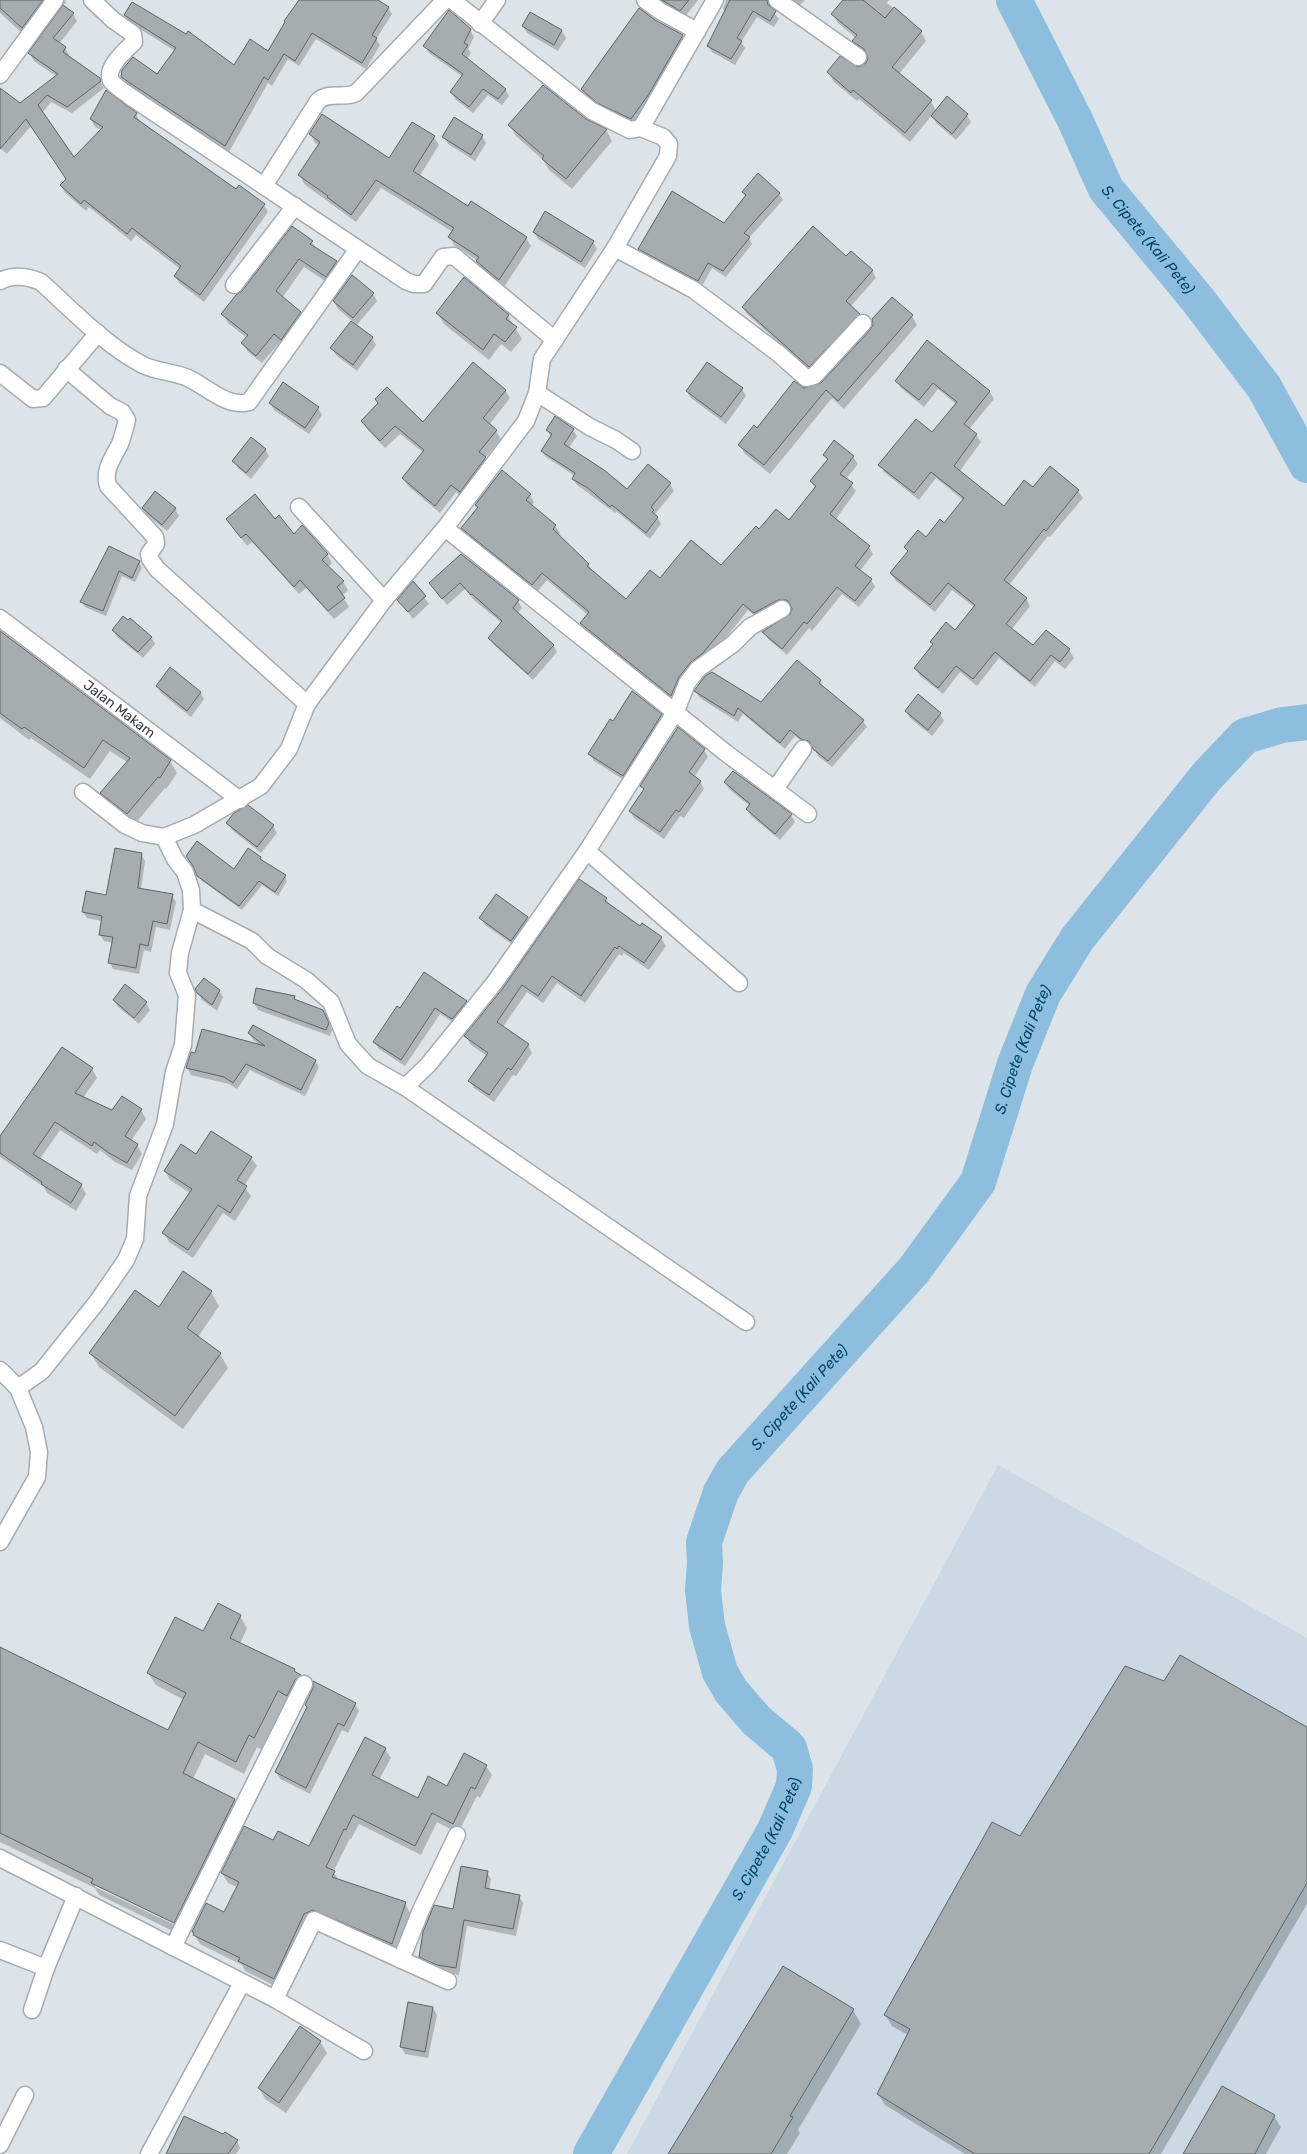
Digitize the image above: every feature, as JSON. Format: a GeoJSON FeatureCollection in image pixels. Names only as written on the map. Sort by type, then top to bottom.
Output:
{"type":"FeatureCollection","features":[{"type":"Feature","properties":{"kind":"street"},"geometry":{"type":"LineString","coordinates":[[0,74],[55,0]]}},
{"type":"Feature","properties":{"kind":"street"},"geometry":{"type":"LineString","coordinates":[[92,0],[113,20],[133,34],[134,42],[111,68],[110,75],[111,81],[131,97],[358,249],[414,284],[424,284],[443,258],[454,256],[555,340]]}},
{"type":"Feature","properties":{"kind":"street"},"geometry":{"type":"LineString","coordinates":[[264,186],[318,101],[329,95],[350,96],[356,93],[445,0]]}},
{"type":"Feature","properties":{"kind":"street"},"geometry":{"type":"LineString","coordinates":[[83,792],[125,825],[142,833],[164,837],[194,825],[240,800],[261,786],[289,748],[307,704],[384,600],[445,528],[526,421],[537,393],[542,359],[615,248],[668,156],[669,144],[663,137],[641,128],[630,130],[592,111],[452,0]]}},
{"type":"Feature","properties":{"kind":"street"},"geometry":{"type":"LineString","coordinates":[[480,24],[496,0]]}},
{"type":"Feature","properties":{"kind":"street"},"geometry":{"type":"LineString","coordinates":[[645,0],[660,11],[697,31]]}},
{"type":"Feature","properties":{"kind":"street"},"geometry":{"type":"LineString","coordinates":[[641,128],[715,0]]}},
{"type":"Feature","properties":{"kind":"street"},"geometry":{"type":"LineString","coordinates":[[777,0],[858,57]]}},
{"type":"Feature","properties":{"kind":"street"},"geometry":{"type":"LineString","coordinates":[[234,285],[295,206]]}},
{"type":"Feature","properties":{"kind":"street"},"geometry":{"type":"LineString","coordinates":[[615,248],[694,290],[779,354],[806,378],[814,376],[863,323]]}},
{"type":"Feature","properties":{"kind":"street"},"geometry":{"type":"LineString","coordinates":[[0,281],[19,276],[41,282],[98,333],[140,364],[158,372],[182,375],[230,402],[238,404],[249,402],[358,249]]}},
{"type":"Feature","properties":{"kind":"street"},"geometry":{"type":"LineString","coordinates":[[0,373],[32,399],[43,398],[98,333]]}},
{"type":"Feature","properties":{"kind":"street"},"geometry":{"type":"LineString","coordinates":[[66,369],[110,406],[122,412],[127,420],[120,442],[107,468],[105,478],[108,486],[155,537],[156,544],[149,554],[150,559],[158,569],[307,704]]}},
{"type":"Feature","properties":{"kind":"street"},"geometry":{"type":"LineString","coordinates":[[537,393],[632,451]]}},
{"type":"Feature","properties":{"kind":"street"},"geometry":{"type":"LineString","coordinates":[[299,507],[384,600]]}},
{"type":"Feature","properties":{"kind":"street"},"geometry":{"type":"LineString","coordinates":[[445,528],[676,711],[726,753],[808,814]]}},
{"type":"Feature","properties":{"kind":"street"},"geometry":{"type":"LineString","coordinates":[[405,1087],[428,1065],[495,982],[587,851],[676,711],[687,682],[698,669],[733,644],[750,627],[782,609]]}},
{"type":"Feature","properties":{"kind":"street","name":"Jalan Makam"},"geometry":{"type":"LineString","coordinates":[[0,618],[240,800]]}},
{"type":"Feature","properties":{"kind":"street"},"geometry":{"type":"LineString","coordinates":[[775,789],[803,749]]}},
{"type":"Feature","properties":{"kind":"street"},"geometry":{"type":"LineString","coordinates":[[18,1388],[42,1371],[97,1302],[126,1260],[135,1239],[138,1196],[164,1124],[174,1072],[183,1045],[187,995],[178,973],[180,953],[192,910],[191,890],[186,872],[175,859],[164,837]]}},
{"type":"Feature","properties":{"kind":"street"},"geometry":{"type":"LineString","coordinates":[[587,851],[739,984]]}},
{"type":"Feature","properties":{"kind":"street"},"geometry":{"type":"LineString","coordinates":[[192,910],[252,941],[267,956],[306,980],[331,1002],[348,1044],[368,1066],[405,1087],[746,1322]]}},
{"type":"Feature","properties":{"kind":"street"},"geometry":{"type":"LineString","coordinates":[[0,1370],[18,1388],[34,1427],[39,1452],[37,1477],[0,1542]]}},
{"type":"Feature","properties":{"kind":"street"},"geometry":{"type":"LineString","coordinates":[[173,1946],[304,1684]]}},
{"type":"Feature","properties":{"kind":"street"},"geometry":{"type":"LineString","coordinates":[[401,1960],[421,1910],[457,1835]]}},
{"type":"Feature","properties":{"kind":"street"},"geometry":{"type":"LineString","coordinates":[[0,1858],[275,1999],[364,2051]]}},
{"type":"Feature","properties":{"kind":"street"},"geometry":{"type":"LineString","coordinates":[[32,2010],[46,1968],[76,1896]]}},
{"type":"Feature","properties":{"kind":"street"},"geometry":{"type":"LineString","coordinates":[[275,1999],[314,1920],[448,1981]]}},
{"type":"Feature","properties":{"kind":"street"},"geometry":{"type":"LineString","coordinates":[[0,1950],[46,1968]]}},
{"type":"Feature","properties":{"kind":"street"},"geometry":{"type":"LineString","coordinates":[[149,2154],[242,1983]]}},
{"type":"Feature","properties":{"kind":"street"},"geometry":{"type":"LineString","coordinates":[[0,2145],[25,2095]]}},
{"type":"Feature","properties":{"kind":"shaded area"},"geometry":{"type":"Polygon","coordinates":[[[998,1465],[1307,1638],[1307,2154],[627,2154],[998,1465]]]}},
{"type":"Feature","properties":{"kind":"building"},"geometry":{"type":"Polygon","coordinates":[[[0,0],[43,0],[22,28],[0,8],[0,0]]]}},
{"type":"Feature","properties":{"kind":"building"},"geometry":{"type":"Polygon","coordinates":[[[299,0],[378,0],[389,7],[372,35],[377,38],[362,63],[312,33],[295,61],[284,54],[268,80],[264,77],[225,146],[121,77],[122,70],[133,57],[157,74],[176,48],[124,15],[132,2],[186,34],[188,31],[234,65],[250,39],[268,51],[284,21],[299,0]]]}},
{"type":"Feature","properties":{"kind":"building"},"geometry":{"type":"Polygon","coordinates":[[[662,0],[689,0],[680,11],[662,0]]]}},
{"type":"Feature","properties":{"kind":"building"},"geometry":{"type":"Polygon","coordinates":[[[730,0],[767,0],[768,5],[776,11],[770,21],[753,11],[737,38],[742,41],[731,59],[707,46],[730,0]]]}},
{"type":"Feature","properties":{"kind":"building"},"geometry":{"type":"Polygon","coordinates":[[[843,0],[863,0],[885,18],[894,7],[922,31],[892,67],[932,100],[905,133],[853,90],[851,93],[827,72],[840,56],[858,67],[866,63],[868,58],[864,49],[852,41],[857,35],[831,14],[843,0]]]}},
{"type":"Feature","properties":{"kind":"building"},"geometry":{"type":"Polygon","coordinates":[[[63,5],[74,13],[53,38],[66,47],[63,52],[100,78],[101,81],[67,107],[47,95],[38,105],[74,157],[103,127],[90,119],[106,90],[137,113],[134,117],[236,189],[239,185],[265,204],[200,295],[174,276],[181,266],[132,228],[127,234],[84,200],[81,204],[60,185],[66,179],[26,119],[0,149],[0,88],[20,103],[58,74],[28,53],[63,5]]]}},
{"type":"Feature","properties":{"kind":"building"},"geometry":{"type":"Polygon","coordinates":[[[639,8],[655,20],[683,35],[649,94],[631,119],[597,103],[581,89],[639,8]]]}},
{"type":"Feature","properties":{"kind":"building"},"geometry":{"type":"Polygon","coordinates":[[[449,10],[471,29],[464,43],[468,45],[462,54],[506,89],[498,99],[483,89],[469,107],[450,92],[463,74],[423,46],[449,10]]]}},
{"type":"Feature","properties":{"kind":"building"},"geometry":{"type":"Polygon","coordinates":[[[530,12],[562,30],[554,45],[522,26],[530,12]]]}},
{"type":"Feature","properties":{"kind":"building"},"geometry":{"type":"Polygon","coordinates":[[[543,85],[586,119],[607,129],[566,179],[542,159],[544,156],[508,125],[543,85]]]}},
{"type":"Feature","properties":{"kind":"building"},"geometry":{"type":"Polygon","coordinates":[[[947,96],[968,114],[952,134],[931,116],[947,96]]]}},
{"type":"Feature","properties":{"kind":"building"},"geometry":{"type":"Polygon","coordinates":[[[322,114],[389,158],[412,122],[435,136],[413,171],[468,206],[471,201],[527,237],[499,280],[476,261],[479,257],[448,237],[454,228],[376,180],[351,215],[298,175],[320,142],[309,134],[322,114]]]}},
{"type":"Feature","properties":{"kind":"building"},"geometry":{"type":"Polygon","coordinates":[[[454,117],[483,135],[471,155],[442,137],[454,117]]]}},
{"type":"Feature","properties":{"kind":"building"},"geometry":{"type":"Polygon","coordinates":[[[758,173],[780,193],[744,233],[750,237],[723,271],[708,263],[698,281],[638,249],[672,191],[724,223],[746,195],[742,192],[758,173]]]}},
{"type":"Feature","properties":{"kind":"building"},"geometry":{"type":"Polygon","coordinates":[[[545,211],[594,241],[581,262],[533,232],[545,211]]]}},
{"type":"Feature","properties":{"kind":"building"},"geometry":{"type":"Polygon","coordinates":[[[292,226],[313,241],[310,244],[337,261],[326,277],[299,259],[276,291],[301,312],[281,340],[274,334],[256,356],[241,343],[248,335],[221,314],[236,295],[242,291],[292,226]]]}},
{"type":"Feature","properties":{"kind":"building"},"geometry":{"type":"Polygon","coordinates":[[[813,226],[846,256],[851,251],[873,270],[846,301],[860,314],[809,367],[742,307],[813,226]]]}},
{"type":"Feature","properties":{"kind":"building"},"geometry":{"type":"Polygon","coordinates":[[[352,275],[374,293],[353,318],[333,301],[352,275]]]}},
{"type":"Feature","properties":{"kind":"building"},"geometry":{"type":"Polygon","coordinates":[[[464,277],[509,315],[506,319],[517,327],[505,342],[494,334],[483,350],[436,313],[464,277]]]}},
{"type":"Feature","properties":{"kind":"building"},"geometry":{"type":"Polygon","coordinates":[[[892,297],[913,315],[838,401],[826,390],[764,465],[738,445],[754,425],[757,428],[794,381],[804,388],[821,383],[870,330],[873,325],[872,319],[892,297]]]}},
{"type":"Feature","properties":{"kind":"building"},"geometry":{"type":"Polygon","coordinates":[[[351,321],[373,337],[353,365],[330,348],[351,321]]]}},
{"type":"Feature","properties":{"kind":"building"},"geometry":{"type":"Polygon","coordinates":[[[927,340],[990,391],[964,424],[977,434],[954,466],[1004,506],[1024,480],[1033,487],[1050,466],[1079,490],[1046,531],[1044,529],[1004,580],[1027,598],[1006,624],[1033,645],[1046,630],[1070,649],[1060,662],[1051,655],[1030,681],[995,652],[973,679],[956,666],[938,688],[914,668],[933,644],[930,642],[946,622],[955,630],[975,605],[948,583],[930,605],[890,573],[908,551],[904,547],[918,530],[926,537],[940,519],[944,523],[964,498],[931,472],[914,493],[878,465],[916,419],[932,432],[957,402],[933,383],[919,400],[895,381],[927,340]]]}},
{"type":"Feature","properties":{"kind":"building"},"geometry":{"type":"Polygon","coordinates":[[[473,362],[506,390],[483,418],[497,430],[479,452],[486,457],[460,492],[451,485],[435,506],[402,478],[424,450],[395,426],[380,441],[361,421],[378,403],[375,399],[387,387],[423,422],[473,362]]]}},
{"type":"Feature","properties":{"kind":"building"},"geometry":{"type":"Polygon","coordinates":[[[707,362],[743,388],[721,417],[686,391],[707,362]]]}},
{"type":"Feature","properties":{"kind":"building"},"geometry":{"type":"Polygon","coordinates":[[[283,382],[319,407],[305,428],[269,403],[283,382]]]}},
{"type":"Feature","properties":{"kind":"building"},"geometry":{"type":"Polygon","coordinates":[[[555,416],[574,429],[564,444],[604,470],[627,489],[648,464],[671,483],[651,507],[654,510],[652,512],[658,517],[646,533],[612,505],[610,507],[588,488],[572,479],[575,473],[541,451],[552,434],[546,430],[555,416]]]}},
{"type":"Feature","properties":{"kind":"building"},"geometry":{"type":"Polygon","coordinates":[[[251,437],[266,449],[246,473],[232,461],[251,437]]]}},
{"type":"Feature","properties":{"kind":"building"},"geometry":{"type":"Polygon","coordinates":[[[834,440],[854,456],[840,474],[853,483],[830,514],[870,546],[855,566],[872,579],[855,601],[837,587],[807,624],[804,622],[782,649],[762,632],[790,614],[792,609],[787,600],[778,600],[754,613],[743,604],[703,653],[690,663],[679,677],[671,696],[580,623],[589,612],[542,573],[532,585],[461,528],[478,507],[475,505],[502,470],[531,494],[526,500],[556,525],[553,529],[589,564],[587,566],[626,599],[650,570],[660,578],[691,540],[721,565],[756,526],[759,529],[776,509],[789,520],[816,486],[810,481],[828,459],[823,455],[834,440]]]}},
{"type":"Feature","properties":{"kind":"building"},"geometry":{"type":"Polygon","coordinates":[[[155,491],[176,508],[162,525],[142,508],[155,491]]]}},
{"type":"Feature","properties":{"kind":"building"},"geometry":{"type":"Polygon","coordinates":[[[255,494],[275,519],[279,515],[294,534],[302,525],[328,554],[322,560],[344,581],[337,587],[345,598],[328,611],[300,580],[294,587],[246,534],[241,538],[226,519],[255,494]]]}},
{"type":"Feature","properties":{"kind":"building"},"geometry":{"type":"Polygon","coordinates":[[[109,546],[140,561],[132,578],[119,571],[103,611],[80,602],[109,546]]]}},
{"type":"Feature","properties":{"kind":"building"},"geometry":{"type":"Polygon","coordinates":[[[461,554],[519,600],[513,608],[554,645],[528,674],[488,638],[502,621],[471,595],[460,583],[442,599],[429,583],[461,554]]]}},
{"type":"Feature","properties":{"kind":"building"},"geometry":{"type":"Polygon","coordinates":[[[413,581],[426,596],[408,612],[397,600],[413,581]]]}},
{"type":"Feature","properties":{"kind":"building"},"geometry":{"type":"Polygon","coordinates":[[[123,616],[128,620],[130,618],[152,637],[138,652],[112,630],[123,616]]]}},
{"type":"Feature","properties":{"kind":"building"},"geometry":{"type":"Polygon","coordinates":[[[0,631],[171,760],[160,778],[158,777],[127,814],[100,793],[130,758],[103,740],[84,768],[0,713],[0,631]]]}},
{"type":"Feature","properties":{"kind":"building"},"geometry":{"type":"Polygon","coordinates":[[[797,660],[821,680],[819,683],[864,720],[828,761],[813,749],[809,741],[801,739],[790,730],[780,743],[738,708],[734,716],[694,691],[705,676],[712,672],[761,702],[797,660]]]}},
{"type":"Feature","properties":{"kind":"building"},"geometry":{"type":"Polygon","coordinates":[[[170,667],[201,692],[187,711],[156,686],[170,667]]]}},
{"type":"Feature","properties":{"kind":"building"},"geometry":{"type":"Polygon","coordinates":[[[632,691],[662,714],[623,776],[588,754],[610,719],[613,721],[632,691]]]}},
{"type":"Feature","properties":{"kind":"building"},"geometry":{"type":"Polygon","coordinates":[[[918,694],[941,713],[928,730],[905,711],[918,694]]]}},
{"type":"Feature","properties":{"kind":"building"},"geometry":{"type":"Polygon","coordinates":[[[678,727],[705,749],[689,772],[701,781],[679,812],[676,810],[660,832],[629,811],[644,789],[640,786],[678,727]]]}},
{"type":"Feature","properties":{"kind":"building"},"geometry":{"type":"Polygon","coordinates":[[[733,771],[792,814],[775,834],[746,809],[750,804],[724,782],[733,771]]]}},
{"type":"Feature","properties":{"kind":"building"},"geometry":{"type":"Polygon","coordinates":[[[248,805],[274,825],[257,847],[226,823],[234,813],[248,805]]]}},
{"type":"Feature","properties":{"kind":"building"},"geometry":{"type":"Polygon","coordinates":[[[197,841],[234,869],[248,848],[261,857],[260,859],[286,875],[275,892],[259,881],[239,906],[197,876],[186,856],[197,841]]]}},
{"type":"Feature","properties":{"kind":"building"},"geometry":{"type":"Polygon","coordinates":[[[115,848],[142,853],[138,888],[173,894],[167,924],[153,921],[148,946],[140,944],[136,968],[108,963],[113,937],[99,935],[102,916],[82,912],[86,891],[106,895],[115,848]]]}},
{"type":"Feature","properties":{"kind":"building"},"geometry":{"type":"Polygon","coordinates":[[[579,879],[607,898],[605,901],[640,926],[642,923],[662,937],[644,963],[619,946],[617,949],[615,947],[581,996],[552,976],[538,996],[522,985],[497,1022],[529,1044],[511,1070],[508,1068],[489,1095],[468,1081],[488,1053],[464,1036],[503,988],[579,879]]]}},
{"type":"Feature","properties":{"kind":"building"},"geometry":{"type":"Polygon","coordinates":[[[496,894],[528,917],[511,941],[479,918],[496,894]]]}},
{"type":"Feature","properties":{"kind":"building"},"geometry":{"type":"Polygon","coordinates":[[[424,972],[467,1001],[452,1019],[435,1008],[401,1060],[373,1042],[397,1006],[400,1008],[424,972]]]}},
{"type":"Feature","properties":{"kind":"building"},"geometry":{"type":"Polygon","coordinates":[[[204,978],[220,990],[212,1005],[197,993],[195,989],[204,978]]]}},
{"type":"Feature","properties":{"kind":"building"},"geometry":{"type":"Polygon","coordinates":[[[125,984],[147,1002],[134,1018],[113,1000],[125,984]]]}},
{"type":"Feature","properties":{"kind":"building"},"geometry":{"type":"Polygon","coordinates":[[[256,988],[295,996],[294,999],[323,1010],[329,1023],[326,1030],[253,1003],[256,988]]]}},
{"type":"Feature","properties":{"kind":"building"},"geometry":{"type":"Polygon","coordinates":[[[253,1025],[316,1060],[301,1090],[246,1064],[233,1083],[224,1077],[186,1068],[191,1052],[195,1053],[202,1029],[265,1046],[248,1033],[253,1025]]]}},
{"type":"Feature","properties":{"kind":"building"},"geometry":{"type":"Polygon","coordinates":[[[62,1047],[93,1068],[75,1093],[112,1110],[122,1096],[142,1109],[125,1136],[138,1144],[127,1163],[94,1142],[92,1146],[55,1122],[33,1154],[82,1184],[71,1203],[41,1184],[42,1182],[0,1153],[0,1136],[62,1047]]]}},
{"type":"Feature","properties":{"kind":"building"},"geometry":{"type":"Polygon","coordinates":[[[211,1131],[252,1157],[237,1180],[247,1186],[230,1213],[218,1205],[188,1250],[162,1233],[192,1189],[164,1171],[181,1144],[196,1154],[211,1131]]]}},
{"type":"Feature","properties":{"kind":"building"},"geometry":{"type":"Polygon","coordinates":[[[183,1271],[212,1291],[187,1328],[221,1353],[175,1416],[89,1353],[135,1290],[159,1307],[183,1271]]]}},
{"type":"Feature","properties":{"kind":"building"},"geometry":{"type":"Polygon","coordinates":[[[218,1603],[241,1615],[230,1638],[295,1669],[294,1671],[301,1675],[295,1680],[287,1696],[278,1691],[254,1738],[249,1735],[236,1762],[198,1742],[183,1773],[235,1799],[174,1923],[91,1883],[93,1879],[0,1833],[0,1647],[168,1730],[186,1693],[147,1673],[175,1617],[203,1631],[218,1603]]]}},
{"type":"Feature","properties":{"kind":"building"},"geometry":{"type":"Polygon","coordinates":[[[1180,1655],[1307,1727],[1307,1883],[1149,2154],[975,2154],[877,2094],[910,2029],[884,2015],[992,1822],[1020,1836],[1125,1666],[1164,1681],[1180,1655]]]}},
{"type":"Feature","properties":{"kind":"building"},"geometry":{"type":"Polygon","coordinates":[[[313,1681],[356,1703],[344,1726],[338,1723],[306,1788],[275,1772],[307,1707],[305,1705],[313,1688],[313,1681]]]}},
{"type":"Feature","properties":{"kind":"building"},"geometry":{"type":"Polygon","coordinates":[[[365,1737],[386,1748],[372,1775],[418,1798],[428,1776],[447,1786],[464,1753],[487,1765],[475,1789],[471,1787],[453,1824],[432,1813],[415,1846],[353,1815],[346,1830],[344,1829],[326,1867],[335,1871],[332,1877],[406,1902],[392,1944],[313,1910],[304,1914],[274,1979],[238,1961],[240,1958],[193,1935],[194,1933],[192,1932],[206,1903],[224,1912],[239,1882],[221,1873],[244,1826],[273,1840],[278,1831],[309,1846],[365,1737]]]}},
{"type":"Feature","properties":{"kind":"building"},"geometry":{"type":"Polygon","coordinates":[[[461,1866],[488,1871],[485,1888],[520,1895],[513,1929],[464,1920],[456,1968],[437,1965],[419,1957],[423,1932],[434,1905],[453,1909],[461,1866]]]}},
{"type":"Feature","properties":{"kind":"building"},"geometry":{"type":"Polygon","coordinates":[[[783,1966],[854,2009],[790,2116],[793,2117],[771,2154],[668,2154],[783,1966]]]}},
{"type":"Feature","properties":{"kind":"building"},"geometry":{"type":"Polygon","coordinates":[[[408,2002],[433,2007],[425,2052],[400,2047],[408,2002]]]}},
{"type":"Feature","properties":{"kind":"building"},"geometry":{"type":"Polygon","coordinates":[[[300,2026],[321,2041],[279,2103],[258,2088],[300,2026]]]}},
{"type":"Feature","properties":{"kind":"building"},"geometry":{"type":"Polygon","coordinates":[[[1222,2086],[1275,2115],[1255,2154],[1183,2154],[1222,2086]]]}},
{"type":"Feature","properties":{"kind":"building"},"geometry":{"type":"Polygon","coordinates":[[[184,2116],[223,2134],[225,2132],[238,2140],[228,2154],[166,2154],[184,2116]]]}},
{"type":"Feature","properties":{"kind":"waterway","name":"S. Cipete (Kali Pete)"},"geometry":{"type":"LineString","coordinates":[[1014,0],[1075,120],[1106,189],[1198,300],[1264,387],[1307,465]]}},
{"type":"Feature","properties":{"kind":"waterway","name":"S. Cipete (Kali Pete)"},"geometry":{"type":"LineString","coordinates":[[591,2154],[775,1830],[794,1786],[795,1769],[789,1748],[756,1720],[731,1691],[720,1672],[707,1626],[703,1590],[704,1542],[721,1492],[733,1471],[914,1270],[978,1182],[1015,1064],[1043,994],[1077,939],[1207,776],[1245,736],[1282,725],[1307,722]]}}]}
